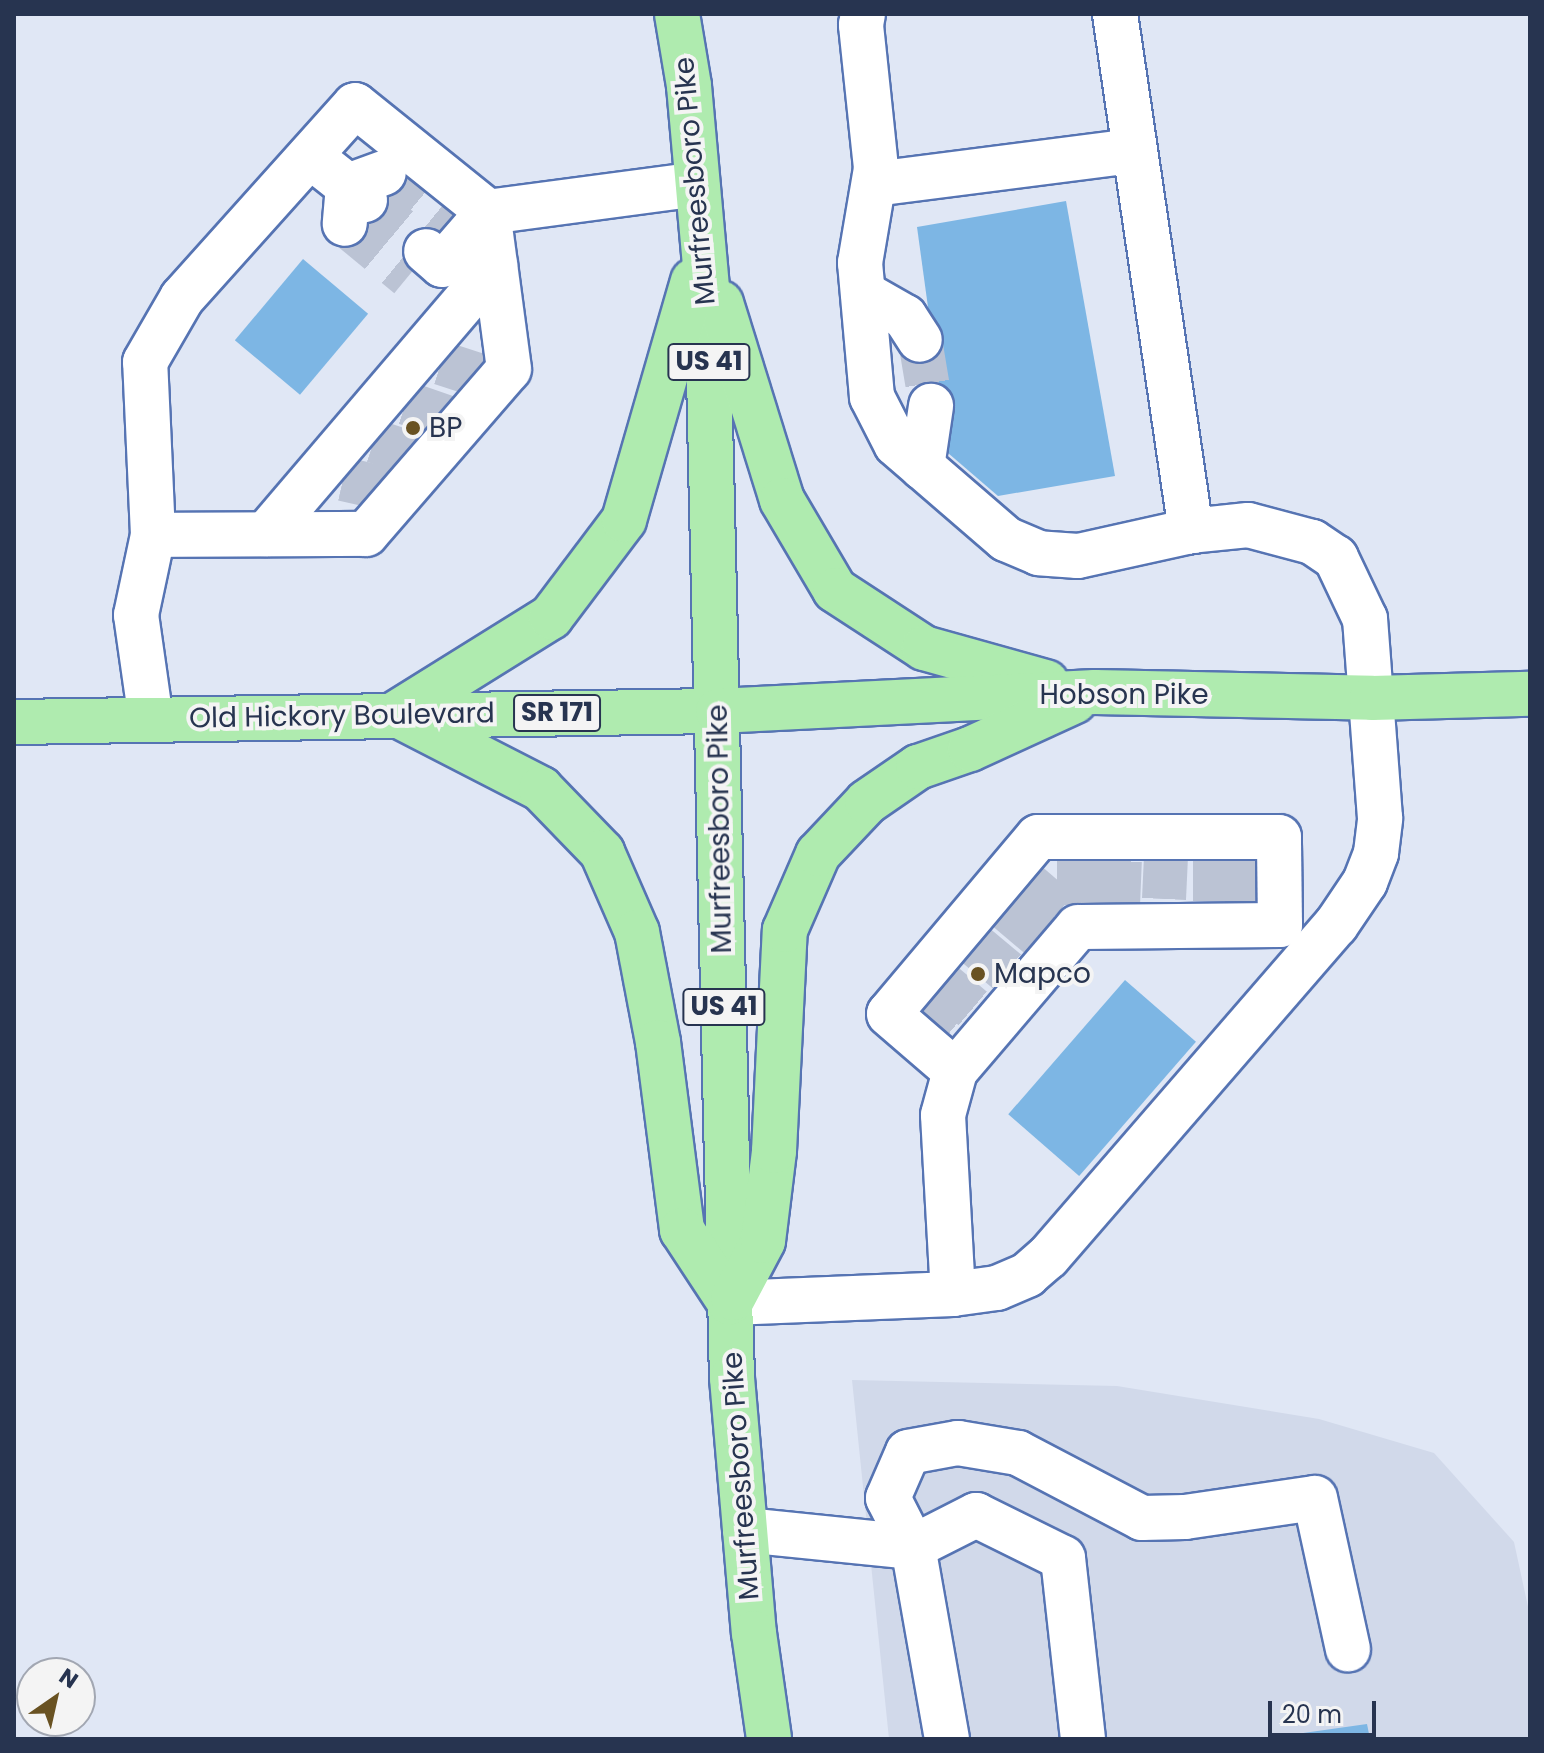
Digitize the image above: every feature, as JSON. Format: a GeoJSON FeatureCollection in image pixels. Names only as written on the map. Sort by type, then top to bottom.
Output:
{"type":"FeatureCollection","features":[{"type":"Feature","properties":{"kind":"main road","name":"Murfreesboro Pike"},"geometry":{"type":"LineString","coordinates":[[677,14],[689,86],[703,243],[718,711],[732,1378],[754,1633],[769,1739]]}},
{"type":"Feature","properties":{"kind":"main road"},"geometry":{"type":"LineString","coordinates":[[703,243],[782,500],[835,590],[924,648],[1020,676],[1095,692]]}},
{"type":"Feature","properties":{"kind":"main road"},"geometry":{"type":"LineString","coordinates":[[395,714],[551,617],[624,520],[666,382],[703,243]]}},
{"type":"Feature","properties":{"kind":"main road"},"geometry":{"type":"LineString","coordinates":[[395,714],[541,789],[602,852],[637,932],[658,1042],[682,1230],[730,1303],[763,1241],[774,1151],[785,930],[818,854],[867,802],[918,767],[970,749],[1095,692]]}},
{"type":"Feature","properties":{"kind":"main road","name":"Hobson Pike"},"geometry":{"type":"LineString","coordinates":[[718,711],[1095,692],[1372,698],[1530,694]]}},
{"type":"Feature","properties":{"kind":"main road","name":"Old Hickory Boulevard"},"geometry":{"type":"LineString","coordinates":[[14,722],[718,711]]}},
{"type":"Feature","properties":{"kind":"lane"},"geometry":{"type":"LineString","coordinates":[[730,1303],[953,1294],[997,1288],[1027,1275],[1048,1257],[1336,925],[1365,882],[1376,853],[1379,779],[1365,619],[1336,558],[1312,542],[1248,525],[1191,531],[1078,556],[1039,553],[1006,539],[896,444],[872,397],[860,263],[875,184],[861,25],[863,14]]}},
{"type":"Feature","properties":{"kind":"lane"},"geometry":{"type":"LineString","coordinates":[[1115,14],[1191,531]]}},
{"type":"Feature","properties":{"kind":"lane"},"geometry":{"type":"LineString","coordinates":[[151,720],[136,615],[153,535],[145,362],[182,298],[355,105],[443,246],[495,266]]}},
{"type":"Feature","properties":{"kind":"lane"},"geometry":{"type":"LineString","coordinates":[[875,184],[1134,151]]}},
{"type":"Feature","properties":{"kind":"lane"},"geometry":{"type":"LineString","coordinates":[[310,156],[360,196]]}},
{"type":"Feature","properties":{"kind":"lane"},"geometry":{"type":"LineString","coordinates":[[443,246],[697,184]]}},
{"type":"Feature","properties":{"kind":"lane"},"geometry":{"type":"LineString","coordinates":[[153,535],[366,534],[409,474],[425,410],[460,369],[509,369],[495,266]]}},
{"type":"Feature","properties":{"kind":"lane"},"geometry":{"type":"LineString","coordinates":[[266,534],[331,476],[363,437],[425,410],[460,369],[495,266]]}},
{"type":"Feature","properties":{"kind":"lane"},"geometry":{"type":"LineString","coordinates":[[863,293],[905,317],[920,340]]}},
{"type":"Feature","properties":{"kind":"lane"},"geometry":{"type":"LineString","coordinates":[[922,467],[931,406]]}},
{"type":"Feature","properties":{"kind":"lane"},"geometry":{"type":"LineString","coordinates":[[970,1039],[889,1014],[922,987],[1008,888],[1038,837],[1100,847],[1241,916],[1336,925]]}},
{"type":"Feature","properties":{"kind":"lane"},"geometry":{"type":"LineString","coordinates":[[953,1294],[943,1115],[970,1039],[1018,981],[1079,924],[1231,848],[1279,837],[1241,916]]}},
{"type":"Feature","properties":{"kind":"lane"},"geometry":{"type":"LineString","coordinates":[[947,1739],[913,1547],[888,1498],[908,1452],[958,1443],[1018,1453],[1142,1518],[1185,1517],[1315,1498],[1348,1649]]}},
{"type":"Feature","properties":{"kind":"lane"},"geometry":{"type":"LineString","coordinates":[[745,1530],[913,1547],[976,1515],[1063,1558],[1083,1739]]}},
{"type":"Feature","properties":{"kind":"shaded area"},"geometry":{"type":"Polygon","coordinates":[[[852,1380],[1117,1386],[1319,1419],[1434,1453],[1514,1542],[1530,1616],[1530,1739],[889,1739],[852,1380]]]}},
{"type":"Feature","properties":{"kind":"building"},"geometry":{"type":"Polygon","coordinates":[[[1066,201],[1115,476],[998,496],[948,453],[917,227],[1066,201]]]}},
{"type":"Feature","properties":{"kind":"building"},"geometry":{"type":"Polygon","coordinates":[[[303,259],[368,314],[300,395],[235,340],[303,259]]]}},
{"type":"Feature","properties":{"kind":"building"},"geometry":{"type":"Polygon","coordinates":[[[1125,980],[1196,1042],[1079,1176],[1008,1114],[1125,980]]]}},
{"type":"Feature","properties":{"kind":"building"},"geometry":{"type":"Polygon","coordinates":[[[1367,1724],[1370,1739],[1275,1737],[1367,1724]]]}},
{"type":"Feature","properties":{"kind":"tunnel"},"geometry":{"type":"LineString","coordinates":[[384,173],[449,227]]}},
{"type":"Feature","properties":{"kind":"tunnel"},"geometry":{"type":"LineString","coordinates":[[365,200],[426,251]]}},
{"type":"Feature","properties":{"kind":"tunnel"},"geometry":{"type":"LineString","coordinates":[[345,224],[408,276]]}},
{"type":"Feature","properties":{"kind":"tunnel"},"geometry":{"type":"LineString","coordinates":[[920,340],[931,406]]}},
{"type":"Feature","properties":{"kind":"tunnel"},"geometry":{"type":"LineString","coordinates":[[441,363],[481,376]]}},
{"type":"Feature","properties":{"kind":"tunnel"},"geometry":{"type":"LineString","coordinates":[[406,403],[446,417]]}},
{"type":"Feature","properties":{"kind":"tunnel"},"geometry":{"type":"LineString","coordinates":[[374,441],[415,455]]}},
{"type":"Feature","properties":{"kind":"tunnel"},"geometry":{"type":"LineString","coordinates":[[343,479],[387,489]]}},
{"type":"Feature","properties":{"kind":"tunnel"},"geometry":{"type":"LineString","coordinates":[[1118,905],[1120,857]]}},
{"type":"Feature","properties":{"kind":"tunnel"},"geometry":{"type":"LineString","coordinates":[[1164,899],[1166,857]]}},
{"type":"Feature","properties":{"kind":"tunnel"},"geometry":{"type":"LineString","coordinates":[[1079,858],[1079,905]]}},
{"type":"Feature","properties":{"kind":"tunnel"},"geometry":{"type":"LineString","coordinates":[[1215,858],[1215,901]]}},
{"type":"Feature","properties":{"kind":"tunnel"},"geometry":{"type":"LineString","coordinates":[[1247,858],[1247,904]]}},
{"type":"Feature","properties":{"kind":"tunnel"},"geometry":{"type":"LineString","coordinates":[[1026,882],[1062,913]]}},
{"type":"Feature","properties":{"kind":"tunnel"},"geometry":{"type":"LineString","coordinates":[[1005,908],[1042,939]]}},
{"type":"Feature","properties":{"kind":"tunnel"},"geometry":{"type":"LineString","coordinates":[[973,943],[1010,974]]}},
{"type":"Feature","properties":{"kind":"tunnel"},"geometry":{"type":"LineString","coordinates":[[939,980],[977,1012]]}},
{"type":"Feature","properties":{"kind":"tunnel"},"geometry":{"type":"LineString","coordinates":[[916,1004],[954,1036]]}},
{"type":"Feature","properties":{"kind":"place","name":"BP"},"geometry":{"type":"Point","coordinates":[413,428]}},
{"type":"Feature","properties":{"kind":"place","name":"Mapco"},"geometry":{"type":"Point","coordinates":[978,974]}}]}
